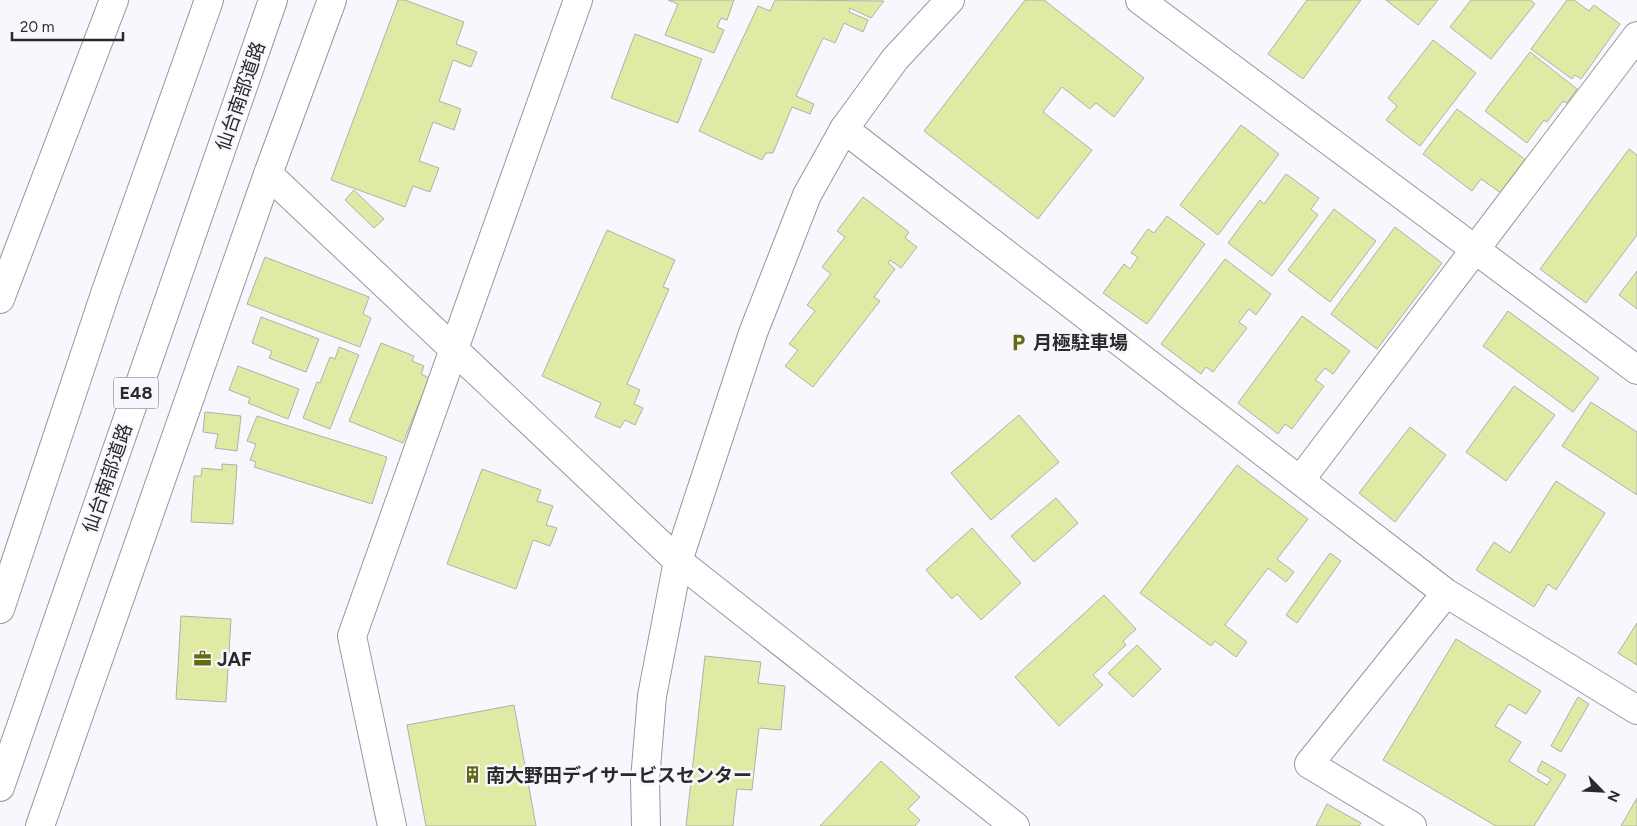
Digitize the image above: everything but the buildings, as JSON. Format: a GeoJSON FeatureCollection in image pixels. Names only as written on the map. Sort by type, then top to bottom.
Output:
{"type":"FeatureCollection","features":[{"type":"Feature","properties":{"kind":"main road"},"geometry":{"type":"LineString","coordinates":[[0,299],[114,0]]}},
{"type":"Feature","properties":{"kind":"main road"},"geometry":{"type":"LineString","coordinates":[[0,610],[106,292],[209,0]]}},
{"type":"Feature","properties":{"kind":"main road","name":"仙台南部道路"},"geometry":{"type":"LineString","coordinates":[[0,787],[273,0]]}},
{"type":"Feature","properties":{"kind":"main road"},"geometry":{"type":"LineString","coordinates":[[40,826],[268,174],[332,0]]}},
{"type":"Feature","properties":{"kind":"main road"},"geometry":{"type":"LineString","coordinates":[[392,826],[352,636],[578,0]]}},
{"type":"Feature","properties":{"kind":"main road"},"geometry":{"type":"LineString","coordinates":[[646,826],[645,780],[652,696],[678,561],[753,333],[807,195],[844,128],[895,59],[950,0]]}},
{"type":"Feature","properties":{"kind":"main road"},"geometry":{"type":"LineString","coordinates":[[1140,0],[1637,370]]}},
{"type":"Feature","properties":{"kind":"main road"},"geometry":{"type":"LineString","coordinates":[[1301,479],[1637,36]]}},
{"type":"Feature","properties":{"kind":"main road"},"geometry":{"type":"LineString","coordinates":[[844,128],[1301,479],[1446,593],[1637,710]]}},
{"type":"Feature","properties":{"kind":"main road"},"geometry":{"type":"LineString","coordinates":[[268,174],[678,561],[1015,826]]}},
{"type":"Feature","properties":{"kind":"main road"},"geometry":{"type":"LineString","coordinates":[[1412,826],[1309,764],[1446,593]]}},
{"type":"Feature","properties":{"kind":"place","name":"月極駐車場"},"geometry":{"type":"Point","coordinates":[1019,342]}},
{"type":"Feature","properties":{"kind":"place","name":"JAF"},"geometry":{"type":"Point","coordinates":[203,659]}},
{"type":"Feature","properties":{"kind":"place","name":"南大野田デイサービスセンター"},"geometry":{"type":"Point","coordinates":[472,775]}}]}
